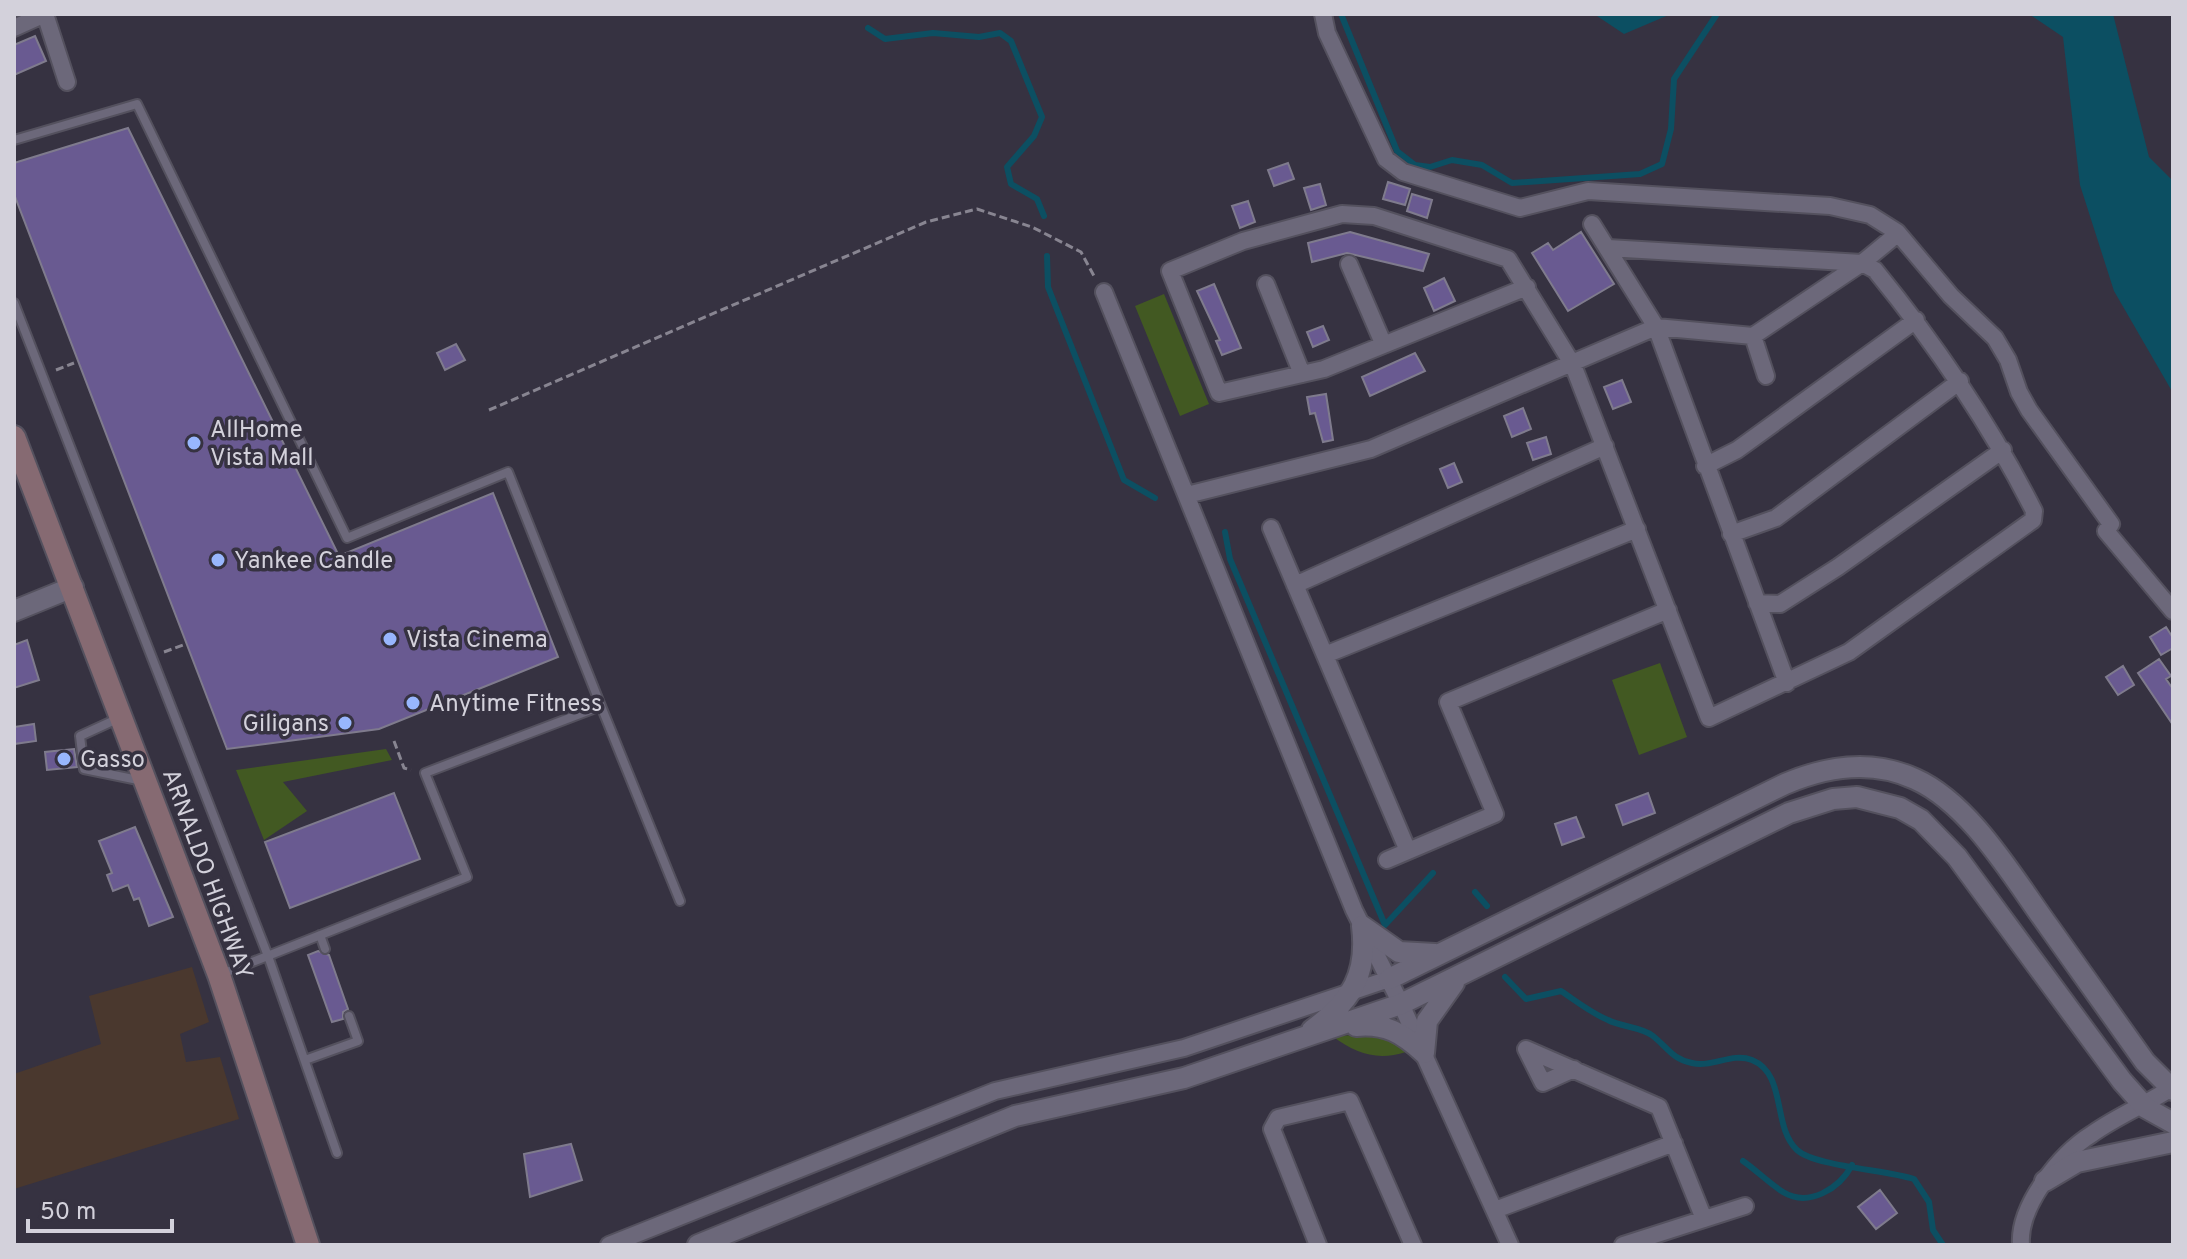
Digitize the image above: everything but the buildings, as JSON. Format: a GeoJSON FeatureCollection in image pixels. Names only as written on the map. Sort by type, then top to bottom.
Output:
{"type":"FeatureCollection","features":[{"type":"Feature","properties":{"kind":"main road","name":"ARNALDO HIGHWAY"},"geometry":{"type":"LineString","coordinates":[[14,437],[219,975],[308,1245]]}},
{"type":"Feature","properties":{"kind":"street"},"geometry":{"type":"LineString","coordinates":[[14,28],[45,14],[67,82]]}},
{"type":"Feature","properties":{"kind":"street"},"geometry":{"type":"LineString","coordinates":[[1323,14],[1327,33],[1386,159],[1403,172],[1520,208],[1588,191],[1850,209],[1870,215],[1897,232],[1951,296],[1995,338],[2029,410],[2111,524],[2106,531],[2173,611]]}},
{"type":"Feature","properties":{"kind":"street"},"geometry":{"type":"LineString","coordinates":[[1527,287],[1324,369],[1219,393],[1170,271],[1243,241],[1342,214],[1374,216],[1508,259],[1527,287],[1573,365],[1709,718],[1849,652],[2033,520],[2034,511],[2003,450],[1960,381],[1875,270],[1862,263],[1608,248]]}},
{"type":"Feature","properties":{"kind":"street"},"geometry":{"type":"LineString","coordinates":[[1592,224],[1656,327],[1787,683]]}},
{"type":"Feature","properties":{"kind":"street"},"geometry":{"type":"LineString","coordinates":[[1187,495],[1360,453],[1573,365],[1656,327],[1753,336],[1862,263],[1890,240]]}},
{"type":"Feature","properties":{"kind":"street"},"geometry":{"type":"LineString","coordinates":[[1349,264],[1383,343]]}},
{"type":"Feature","properties":{"kind":"street"},"geometry":{"type":"LineString","coordinates":[[1266,284],[1302,374]]}},
{"type":"Feature","properties":{"kind":"street"},"geometry":{"type":"LineString","coordinates":[[1104,292],[1362,926],[1424,1053],[1510,1245]]}},
{"type":"Feature","properties":{"kind":"street"},"geometry":{"type":"LineString","coordinates":[[1705,466],[1737,450],[1916,320]]}},
{"type":"Feature","properties":{"kind":"street"},"geometry":{"type":"LineString","coordinates":[[1753,336],[1766,376]]}},
{"type":"Feature","properties":{"kind":"street"},"geometry":{"type":"LineString","coordinates":[[1731,534],[1776,518],[1960,381]]}},
{"type":"Feature","properties":{"kind":"street"},"geometry":{"type":"LineString","coordinates":[[1295,585],[1605,446]]}},
{"type":"Feature","properties":{"kind":"street"},"geometry":{"type":"LineString","coordinates":[[1757,603],[1780,604],[1838,567],[2003,450]]}},
{"type":"Feature","properties":{"kind":"street"},"geometry":{"type":"LineString","coordinates":[[1271,528],[1408,851]]}},
{"type":"Feature","properties":{"kind":"street"},"geometry":{"type":"LineString","coordinates":[[1325,655],[1637,529]]}},
{"type":"Feature","properties":{"kind":"street"},"geometry":{"type":"LineString","coordinates":[[14,611],[73,587]]}},
{"type":"Feature","properties":{"kind":"street"},"geometry":{"type":"LineString","coordinates":[[1387,860],[1495,814],[1448,702],[1668,610]]}},
{"type":"Feature","properties":{"kind":"street"},"geometry":{"type":"LineString","coordinates":[[609,1245],[995,1091],[1184,1048],[1389,979],[1806,775],[1836,767],[1878,769],[1923,783],[1974,828],[2145,1062],[2172,1088],[2090,1135],[2035,1191],[2020,1231],[2021,1245]]}},
{"type":"Feature","properties":{"kind":"street"},"geometry":{"type":"LineString","coordinates":[[698,1245],[1015,1116],[1156,1086],[1401,1004],[1789,813],[1833,799],[1879,801],[1921,820],[1941,837],[2143,1106],[2173,1123]]}},
{"type":"Feature","properties":{"kind":"street"},"geometry":{"type":"LineString","coordinates":[[1362,926],[1399,952],[1439,954]]}},
{"type":"Feature","properties":{"kind":"street"},"geometry":{"type":"LineString","coordinates":[[1289,1043],[1315,1028],[1357,982],[1365,960],[1362,926]]}},
{"type":"Feature","properties":{"kind":"street"},"geometry":{"type":"LineString","coordinates":[[1424,1053],[1424,1034],[1431,1013],[1463,974]]}},
{"type":"Feature","properties":{"kind":"street"},"geometry":{"type":"LineString","coordinates":[[1332,1027],[1383,1025],[1397,1031],[1424,1053]]}},
{"type":"Feature","properties":{"kind":"street"},"geometry":{"type":"LineString","coordinates":[[1574,1069],[1659,1107],[1704,1219]]}},
{"type":"Feature","properties":{"kind":"street"},"geometry":{"type":"LineString","coordinates":[[1318,1245],[1272,1129],[1278,1118],[1350,1101],[1413,1245]]}},
{"type":"Feature","properties":{"kind":"street"},"geometry":{"type":"LineString","coordinates":[[2045,1181],[2077,1162],[2173,1142]]}},
{"type":"Feature","properties":{"kind":"street"},"geometry":{"type":"LineString","coordinates":[[1495,1210],[1674,1143]]}},
{"type":"Feature","properties":{"kind":"street"},"geometry":{"type":"LineString","coordinates":[[1623,1245],[1745,1206]]}},
{"type":"Feature","properties":{"kind":"lane"},"geometry":{"type":"LineString","coordinates":[[14,140],[137,104],[347,538],[508,472],[680,901]]}},
{"type":"Feature","properties":{"kind":"lane"},"geometry":{"type":"LineString","coordinates":[[14,303],[268,956],[337,1153]]}},
{"type":"Feature","properties":{"kind":"lane"},"geometry":{"type":"LineString","coordinates":[[219,975],[467,877],[425,773],[601,706]]}},
{"type":"Feature","properties":{"kind":"lane"},"geometry":{"type":"LineString","coordinates":[[122,717],[80,736],[84,769],[146,781]]}},
{"type":"Feature","properties":{"kind":"lane"},"geometry":{"type":"LineString","coordinates":[[320,935],[325,949]]}},
{"type":"Feature","properties":{"kind":"lane"},"geometry":{"type":"LineString","coordinates":[[305,1060],[358,1041],[349,1016]]}},
{"type":"Feature","properties":{"kind":"path"},"geometry":{"type":"LineString","coordinates":[[489,410],[926,222],[977,209],[1032,227],[1081,252],[1104,292]]}},
{"type":"Feature","properties":{"kind":"path"},"geometry":{"type":"LineString","coordinates":[[42,376],[74,363]]}},
{"type":"Feature","properties":{"kind":"path"},"geometry":{"type":"LineString","coordinates":[[152,657],[183,645]]}},
{"type":"Feature","properties":{"kind":"path"},"geometry":{"type":"LineString","coordinates":[[394,741],[404,768],[425,773]]}},
{"type":"Feature","properties":{"kind":"shaded area"},"geometry":{"type":"Polygon","coordinates":[[[192,967],[209,1022],[180,1034],[186,1062],[220,1057],[239,1119],[14,1189],[14,1074],[101,1044],[89,996],[192,967]]]}},
{"type":"Feature","properties":{"kind":"green space"},"geometry":{"type":"Polygon","coordinates":[[[1164,294],[1209,404],[1180,416],[1135,306],[1164,294]]]}},
{"type":"Feature","properties":{"kind":"green space"},"geometry":{"type":"Polygon","coordinates":[[[1660,663],[1687,737],[1639,755],[1612,680],[1660,663]]]}},
{"type":"Feature","properties":{"kind":"green space"},"geometry":{"type":"Polygon","coordinates":[[[386,749],[392,760],[283,782],[307,811],[264,840],[236,770],[386,749]]]}},
{"type":"Feature","properties":{"kind":"green space"},"geometry":{"type":"Polygon","coordinates":[[[1361,1035],[1395,1041],[1406,1052],[1376,1056],[1350,1047],[1332,1036],[1361,1035]]]}},
{"type":"Feature","properties":{"kind":"water"},"geometry":{"type":"Polygon","coordinates":[[[1594,14],[1671,14],[1624,34],[1594,14]]]}},
{"type":"Feature","properties":{"kind":"water"},"geometry":{"type":"Polygon","coordinates":[[[2029,14],[2113,14],[2149,157],[2173,181],[2173,393],[2114,291],[2080,185],[2063,37],[2029,14]]]}},
{"type":"Feature","properties":{"kind":"waterway"},"geometry":{"type":"LineString","coordinates":[[1341,14],[1397,151],[1415,165],[1430,167],[1452,160],[1482,165],[1512,183],[1640,174],[1662,164],[1671,129],[1674,79],[1717,14]]}},
{"type":"Feature","properties":{"kind":"waterway"},"geometry":{"type":"LineString","coordinates":[[868,28],[885,39],[933,33],[979,37],[1000,33],[1011,41],[1042,117],[1034,136],[1007,167],[1011,184],[1037,199],[1044,216]]}},
{"type":"Feature","properties":{"kind":"waterway"},"geometry":{"type":"LineString","coordinates":[[1047,256],[1048,287],[1124,480],[1155,498]]}},
{"type":"Feature","properties":{"kind":"waterway"},"geometry":{"type":"LineString","coordinates":[[1225,532],[1230,559],[1385,925],[1433,873]]}},
{"type":"Feature","properties":{"kind":"waterway"},"geometry":{"type":"LineString","coordinates":[[1475,892],[1487,906]]}},
{"type":"Feature","properties":{"kind":"waterway"},"geometry":{"type":"LineString","coordinates":[[1505,977],[1526,999],[1561,991],[1602,1017],[1648,1033],[1685,1061],[1707,1064],[1737,1058],[1752,1060],[1763,1067],[1770,1077],[1784,1128],[1797,1150],[1834,1164],[1914,1179],[1929,1202],[1933,1230],[1943,1245]]}},
{"type":"Feature","properties":{"kind":"waterway"},"geometry":{"type":"LineString","coordinates":[[1743,1161],[1783,1192],[1803,1198],[1832,1188],[1852,1165]]}},
{"type":"Feature","properties":{"kind":"place","name":"AllHome Vista Mall"},"geometry":{"type":"Point","coordinates":[194,443]}},
{"type":"Feature","properties":{"kind":"place","name":"Yankee Candle"},"geometry":{"type":"Point","coordinates":[218,560]}},
{"type":"Feature","properties":{"kind":"place","name":"Vista Cinema"},"geometry":{"type":"Point","coordinates":[390,639]}},
{"type":"Feature","properties":{"kind":"place","name":"Anytime Fitness"},"geometry":{"type":"Point","coordinates":[413,703]}},
{"type":"Feature","properties":{"kind":"place","name":"Giligans"},"geometry":{"type":"Point","coordinates":[345,723]}},
{"type":"Feature","properties":{"kind":"place","name":"Gasso"},"geometry":{"type":"Point","coordinates":[64,759]}}]}
